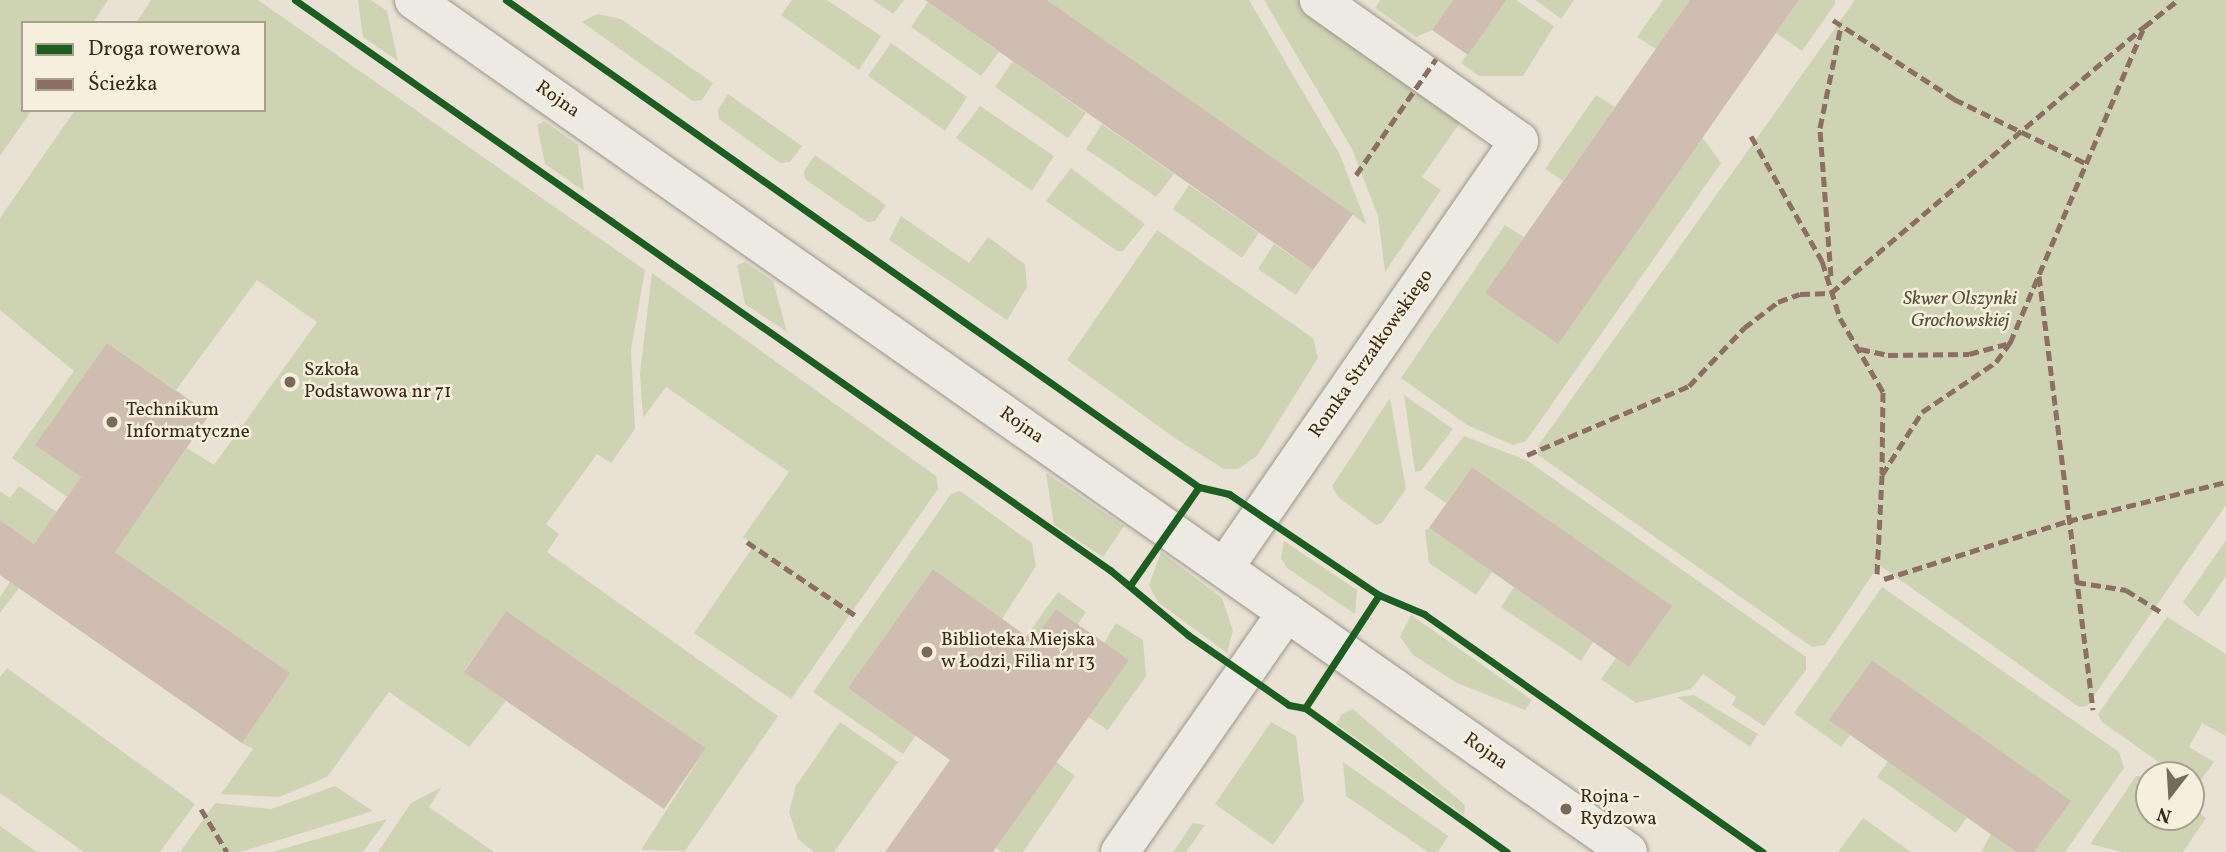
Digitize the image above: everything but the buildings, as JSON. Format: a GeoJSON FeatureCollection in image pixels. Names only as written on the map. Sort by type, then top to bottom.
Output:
{"type":"FeatureCollection","features":[{"type":"Feature","properties":{"kind":"street","name":"Rojna"},"geometry":{"type":"LineString","coordinates":[[414,0],[1629,852]]}},
{"type":"Feature","properties":{"kind":"street","name":"Romka Strzałkowskiego"},"geometry":{"type":"LineString","coordinates":[[1224,568],[1519,141],[1319,0]]}},
{"type":"Feature","properties":{"kind":"street"},"geometry":{"type":"LineString","coordinates":[[1120,852],[1287,612]]}},
{"type":"Feature","properties":{"kind":"green space"},"geometry":{"type":"Polygon","coordinates":[[[0,0],[108,0],[94,21],[21,21],[21,112],[31,112],[0,156],[0,0]]]}},
{"type":"Feature","properties":{"kind":"green space","name":"Szkoła Podstawowa nr 71"},"geometry":{"type":"Polygon","coordinates":[[[151,0],[258,0],[645,270],[631,350],[635,429],[611,463],[597,454],[546,524],[559,534],[547,552],[778,716],[685,851],[641,850],[706,748],[506,611],[464,671],[506,701],[469,747],[389,692],[327,777],[279,797],[221,794],[253,749],[242,743],[290,673],[92,536],[139,517],[187,448],[214,465],[317,322],[257,280],[176,390],[107,343],[36,445],[81,477],[67,497],[12,458],[74,371],[0,310],[0,218],[74,112],[266,112],[266,21],[137,21],[151,0]]]}},
{"type":"Feature","properties":{"kind":"green space"},"geometry":{"type":"Polygon","coordinates":[[[358,0],[371,0],[387,11],[398,61],[363,37],[358,0]]]}},
{"type":"Feature","properties":{"kind":"green space"},"geometry":{"type":"Polygon","coordinates":[[[792,0],[827,0],[881,36],[859,70],[781,15],[792,0]]]}},
{"type":"Feature","properties":{"kind":"green space"},"geometry":{"type":"Polygon","coordinates":[[[873,0],[904,0],[893,14],[873,0]]]}},
{"type":"Feature","properties":{"kind":"green space"},"geometry":{"type":"Polygon","coordinates":[[[1047,0],[1249,0],[1340,155],[1367,225],[1047,0]]]}},
{"type":"Feature","properties":{"kind":"green space"},"geometry":{"type":"Polygon","coordinates":[[[1264,0],[1301,0],[1466,114],[1422,177],[1441,190],[1385,272],[1378,216],[1352,149],[1264,0]]]}},
{"type":"Feature","properties":{"kind":"green space"},"geometry":{"type":"Polygon","coordinates":[[[1380,0],[1453,0],[1432,30],[1416,37],[1375,8],[1380,0]]]}},
{"type":"Feature","properties":{"kind":"green space"},"geometry":{"type":"Polygon","coordinates":[[[1506,0],[1516,0],[1554,26],[1523,76],[1479,76],[1461,63],[1506,0]]]}},
{"type":"Feature","properties":{"kind":"green space"},"geometry":{"type":"Polygon","coordinates":[[[1535,0],[1574,0],[1561,19],[1535,0]]]}},
{"type":"Feature","properties":{"kind":"green space"},"geometry":{"type":"Polygon","coordinates":[[[1663,0],[1690,0],[1656,49],[1637,37],[1663,0]]]}},
{"type":"Feature","properties":{"kind":"green space"},"geometry":{"type":"Polygon","coordinates":[[[1799,0],[1835,0],[1835,4],[1802,51],[1776,33],[1799,0]]]}},
{"type":"Feature","properties":{"kind":"green space","name":"Skwer Olszynki Grochowskiej"},"geometry":{"type":"Polygon","coordinates":[[[1855,0],[2226,0],[2226,505],[2087,706],[2079,707],[1879,565],[1825,645],[1812,647],[1538,455],[1538,446],[1855,0]]]}},
{"type":"Feature","properties":{"kind":"green space"},"geometry":{"type":"Polygon","coordinates":[[[928,2],[999,52],[981,76],[911,27],[928,2]]]}},
{"type":"Feature","properties":{"kind":"green space"},"geometry":{"type":"Polygon","coordinates":[[[597,14],[621,19],[713,83],[702,100],[693,101],[582,22],[597,14]]]}},
{"type":"Feature","properties":{"kind":"green space"},"geometry":{"type":"Polygon","coordinates":[[[891,43],[967,97],[945,131],[868,76],[891,43]]]}},
{"type":"Feature","properties":{"kind":"green space"},"geometry":{"type":"Polygon","coordinates":[[[1013,61],[1086,113],[1068,138],[995,87],[1013,61]]]}},
{"type":"Feature","properties":{"kind":"green space"},"geometry":{"type":"Polygon","coordinates":[[[728,94],[802,146],[790,162],[780,163],[719,119],[718,110],[728,94]]]}},
{"type":"Feature","properties":{"kind":"green space"},"geometry":{"type":"Polygon","coordinates":[[[1596,95],[1615,107],[1563,181],[1545,169],[1596,95]]]}},
{"type":"Feature","properties":{"kind":"green space"},"geometry":{"type":"Polygon","coordinates":[[[980,106],[1054,156],[1032,191],[956,138],[980,106]]]}},
{"type":"Feature","properties":{"kind":"green space"},"geometry":{"type":"Polygon","coordinates":[[[544,121],[578,145],[584,191],[545,164],[537,125],[544,121]]]}},
{"type":"Feature","properties":{"kind":"green space"},"geometry":{"type":"Polygon","coordinates":[[[1102,124],[1174,174],[1156,197],[1086,149],[1102,124]]]}},
{"type":"Feature","properties":{"kind":"green space"},"geometry":{"type":"Polygon","coordinates":[[[1702,137],[1721,163],[1526,441],[1513,445],[1467,425],[1401,378],[1505,225],[1524,237],[1485,293],[1557,343],[1702,137]]]}},
{"type":"Feature","properties":{"kind":"green space"},"geometry":{"type":"Polygon","coordinates":[[[815,155],[886,205],[875,221],[867,222],[805,179],[804,171],[815,155]]]}},
{"type":"Feature","properties":{"kind":"green space"},"geometry":{"type":"Polygon","coordinates":[[[1071,168],[1145,224],[1123,251],[1117,251],[1046,201],[1071,168]]]}},
{"type":"Feature","properties":{"kind":"green space"},"geometry":{"type":"Polygon","coordinates":[[[1189,185],[1259,233],[1242,258],[1173,209],[1189,185]]]}},
{"type":"Feature","properties":{"kind":"green space"},"geometry":{"type":"Polygon","coordinates":[[[901,216],[969,263],[988,237],[1025,264],[1027,287],[1007,320],[889,240],[901,216]]]}},
{"type":"Feature","properties":{"kind":"green space"},"geometry":{"type":"Polygon","coordinates":[[[1157,230],[1313,338],[1318,358],[1257,456],[1238,469],[1224,469],[1176,439],[1067,360],[1157,230]]]}},
{"type":"Feature","properties":{"kind":"green space"},"geometry":{"type":"Polygon","coordinates":[[[1274,244],[1313,270],[1296,295],[1258,269],[1274,244]]]}},
{"type":"Feature","properties":{"kind":"green space"},"geometry":{"type":"Polygon","coordinates":[[[745,262],[773,281],[787,332],[745,304],[737,265],[745,262]]]}},
{"type":"Feature","properties":{"kind":"green space"},"geometry":{"type":"Polygon","coordinates":[[[652,273],[936,476],[938,489],[791,699],[694,633],[754,545],[743,537],[789,472],[666,387],[643,418],[640,373],[652,273]]]}},
{"type":"Feature","properties":{"kind":"green space"},"geometry":{"type":"Polygon","coordinates":[[[1404,395],[1453,429],[1421,471],[1415,472],[1404,395]]]}},
{"type":"Feature","properties":{"kind":"green space"},"geometry":{"type":"Polygon","coordinates":[[[1390,398],[1406,489],[1382,523],[1376,525],[1338,497],[1332,486],[1390,398]]]}},
{"type":"Feature","properties":{"kind":"green space"},"geometry":{"type":"Polygon","coordinates":[[[1464,436],[1528,461],[1806,657],[1806,670],[1764,726],[1732,705],[1736,697],[1703,674],[1691,689],[1636,703],[1601,679],[1616,658],[1629,667],[1671,606],[1472,467],[1446,503],[1424,488],[1464,436]]]}},
{"type":"Feature","properties":{"kind":"green space"},"geometry":{"type":"Polygon","coordinates":[[[1046,473],[1124,526],[1103,557],[1054,525],[1046,473]]]}},
{"type":"Feature","properties":{"kind":"green space"},"geometry":{"type":"Polygon","coordinates":[[[19,486],[57,512],[34,544],[0,520],[0,491],[10,498],[19,486]]]}},
{"type":"Feature","properties":{"kind":"green space"},"geometry":{"type":"Polygon","coordinates":[[[960,491],[1032,543],[1036,566],[1002,619],[933,569],[848,688],[916,735],[903,754],[813,692],[951,494],[960,491]]]}},
{"type":"Feature","properties":{"kind":"green space"},"geometry":{"type":"Polygon","coordinates":[[[1429,528],[1492,572],[1476,595],[1429,563],[1425,530],[1429,528]]]}},
{"type":"Feature","properties":{"kind":"green space"},"geometry":{"type":"Polygon","coordinates":[[[2226,540],[2226,576],[2198,617],[2183,602],[2226,540]]]}},
{"type":"Feature","properties":{"kind":"green space"},"geometry":{"type":"Polygon","coordinates":[[[1284,541],[1357,590],[1355,614],[1287,568],[1281,558],[1284,541]]]}},
{"type":"Feature","properties":{"kind":"green space"},"geometry":{"type":"Polygon","coordinates":[[[1161,552],[1222,598],[1233,631],[1227,653],[1158,602],[1149,585],[1161,552]]]}},
{"type":"Feature","properties":{"kind":"green space"},"geometry":{"type":"Polygon","coordinates":[[[10,582],[19,588],[0,613],[0,597],[10,582]]]}},
{"type":"Feature","properties":{"kind":"green space"},"geometry":{"type":"Polygon","coordinates":[[[1514,587],[1593,642],[1581,661],[1501,607],[1514,587]]]}},
{"type":"Feature","properties":{"kind":"green space"},"geometry":{"type":"Polygon","coordinates":[[[1882,587],[2119,752],[2124,768],[2065,852],[2034,852],[2070,802],[1872,660],[1830,720],[1850,735],[1841,747],[1794,713],[1882,587]]]}},
{"type":"Feature","properties":{"kind":"green space"},"geometry":{"type":"Polygon","coordinates":[[[1058,592],[1086,612],[1078,624],[1056,609],[1032,643],[1025,638],[1058,592]]]}},
{"type":"Feature","properties":{"kind":"green space"},"geometry":{"type":"Polygon","coordinates":[[[1411,615],[1532,700],[1525,710],[1457,683],[1413,655],[1400,637],[1411,615]]]}},
{"type":"Feature","properties":{"kind":"green space"},"geometry":{"type":"Polygon","coordinates":[[[2167,617],[2226,654],[2226,736],[2202,723],[2189,747],[2214,762],[2205,774],[2205,761],[2157,761],[2102,722],[2098,714],[2167,617]]]}},
{"type":"Feature","properties":{"kind":"green space"},"geometry":{"type":"Polygon","coordinates":[[[1116,623],[1143,640],[1146,676],[1108,730],[1088,717],[1129,660],[1104,643],[1116,623]]]}},
{"type":"Feature","properties":{"kind":"green space"},"geometry":{"type":"Polygon","coordinates":[[[7,668],[195,804],[160,852],[84,852],[0,793],[0,677],[7,668]]]}},
{"type":"Feature","properties":{"kind":"green space"},"geometry":{"type":"Polygon","coordinates":[[[1694,695],[1758,734],[1750,747],[1677,697],[1694,695]]]}},
{"type":"Feature","properties":{"kind":"green space"},"geometry":{"type":"Polygon","coordinates":[[[1353,709],[1465,805],[1464,815],[1336,724],[1342,714],[1353,709]]]}},
{"type":"Feature","properties":{"kind":"green space"},"geometry":{"type":"Polygon","coordinates":[[[840,722],[898,762],[834,852],[814,852],[798,839],[789,812],[796,786],[840,722]]]}},
{"type":"Feature","properties":{"kind":"green space"},"geometry":{"type":"Polygon","coordinates":[[[1271,722],[1296,736],[1304,801],[1273,845],[1215,804],[1271,722]]]}},
{"type":"Feature","properties":{"kind":"green space"},"geometry":{"type":"Polygon","coordinates":[[[1888,761],[1967,817],[1956,833],[1877,777],[1888,761]]]}},
{"type":"Feature","properties":{"kind":"green space"},"geometry":{"type":"Polygon","coordinates":[[[1056,762],[1075,776],[1023,852],[1002,852],[996,848],[1056,762]]]}},
{"type":"Feature","properties":{"kind":"green space"},"geometry":{"type":"Polygon","coordinates":[[[1343,762],[1448,836],[1438,852],[1428,852],[1346,796],[1343,762]]]}},
{"type":"Feature","properties":{"kind":"green space"},"geometry":{"type":"Polygon","coordinates":[[[2135,777],[2135,831],[2197,831],[2183,852],[2122,852],[2090,844],[2135,777]]]}},
{"type":"Feature","properties":{"kind":"green space"},"geometry":{"type":"Polygon","coordinates":[[[335,786],[373,811],[240,852],[180,852],[215,803],[271,809],[335,786]]]}},
{"type":"Feature","properties":{"kind":"green space"},"geometry":{"type":"Polygon","coordinates":[[[442,787],[429,807],[494,852],[378,852],[411,803],[442,787]]]}},
{"type":"Feature","properties":{"kind":"green space"},"geometry":{"type":"Polygon","coordinates":[[[1863,818],[1911,852],[1838,852],[1863,818]]]}},
{"type":"Feature","properties":{"kind":"green space"},"geometry":{"type":"Polygon","coordinates":[[[387,819],[363,852],[272,852],[387,819]]]}},
{"type":"Feature","properties":{"kind":"green space"},"geometry":{"type":"Polygon","coordinates":[[[1193,823],[1205,825],[1186,852],[1173,852],[1193,823]]]}},
{"type":"Feature","properties":{"kind":"green space"},"geometry":{"type":"Polygon","coordinates":[[[0,826],[37,852],[0,852],[0,826]]]}},
{"type":"Feature","properties":{"kind":"green space"},"geometry":{"type":"Polygon","coordinates":[[[1991,834],[2016,852],[1981,852],[1991,834]]]}},
{"type":"Feature","properties":{"kind":"marked path"},"geometry":{"type":"LineString","coordinates":[[1877,574],[1882,475],[1922,412],[1996,362],[2010,343],[2144,27],[2178,0]]}},
{"type":"Feature","properties":{"kind":"marked path"},"geometry":{"type":"LineString","coordinates":[[1833,20],[1954,99],[2085,163]]}},
{"type":"Feature","properties":{"kind":"marked path"},"geometry":{"type":"LineString","coordinates":[[1831,276],[1820,128],[1841,26]]}},
{"type":"Feature","properties":{"kind":"marked path"},"geometry":{"type":"LineString","coordinates":[[1527,455],[1689,386],[1744,328],[1778,302],[1800,294],[1831,293],[2144,27]]}},
{"type":"Feature","properties":{"kind":"marked path"},"geometry":{"type":"LineString","coordinates":[[1356,175],[1436,59]]}},
{"type":"Feature","properties":{"kind":"marked path"},"geometry":{"type":"LineString","coordinates":[[1751,136],[1822,261],[1840,318],[1883,392],[1882,473]]}},
{"type":"Feature","properties":{"kind":"marked path"},"geometry":{"type":"LineString","coordinates":[[2039,276],[2093,710]]}},
{"type":"Feature","properties":{"kind":"marked path"},"geometry":{"type":"LineString","coordinates":[[1860,349],[1888,355],[1969,354],[2007,344]]}},
{"type":"Feature","properties":{"kind":"marked path"},"geometry":{"type":"LineString","coordinates":[[1884,579],[2068,521],[2226,482]]}},
{"type":"Feature","properties":{"kind":"marked path"},"geometry":{"type":"LineString","coordinates":[[747,542],[855,615]]}},
{"type":"Feature","properties":{"kind":"marked path"},"geometry":{"type":"LineString","coordinates":[[2076,582],[2126,590],[2161,612]]}},
{"type":"Feature","properties":{"kind":"marked path"},"geometry":{"type":"LineString","coordinates":[[201,809],[227,852]]}},
{"type":"Feature","properties":{"kind":"cycle path"},"geometry":{"type":"LineString","coordinates":[[295,0],[1110,570],[1188,635],[1289,705],[1305,708],[1507,852]]}},
{"type":"Feature","properties":{"kind":"cycle path"},"geometry":{"type":"LineString","coordinates":[[506,0],[1199,487],[1229,494],[1379,595],[1424,614],[1763,852]]}},
{"type":"Feature","properties":{"kind":"cycle path"},"geometry":{"type":"LineString","coordinates":[[1131,584],[1199,487]]}},
{"type":"Feature","properties":{"kind":"cycle path"},"geometry":{"type":"LineString","coordinates":[[1305,708],[1379,595]]}},
{"type":"Feature","properties":{"kind":"place","name":"Szkoła Podstawowa nr 71"},"geometry":{"type":"Point","coordinates":[290,382]}},
{"type":"Feature","properties":{"kind":"place","name":"Technikum Informatyczne"},"geometry":{"type":"Point","coordinates":[112,422]}},
{"type":"Feature","properties":{"kind":"place","name":"Biblioteka Miejska w Łodzi, Filia nr 13"},"geometry":{"type":"Point","coordinates":[927,652]}},
{"type":"Feature","properties":{"kind":"place","name":"Rojna - Rydzowa"},"geometry":{"type":"Point","coordinates":[1566,809]}}]}
